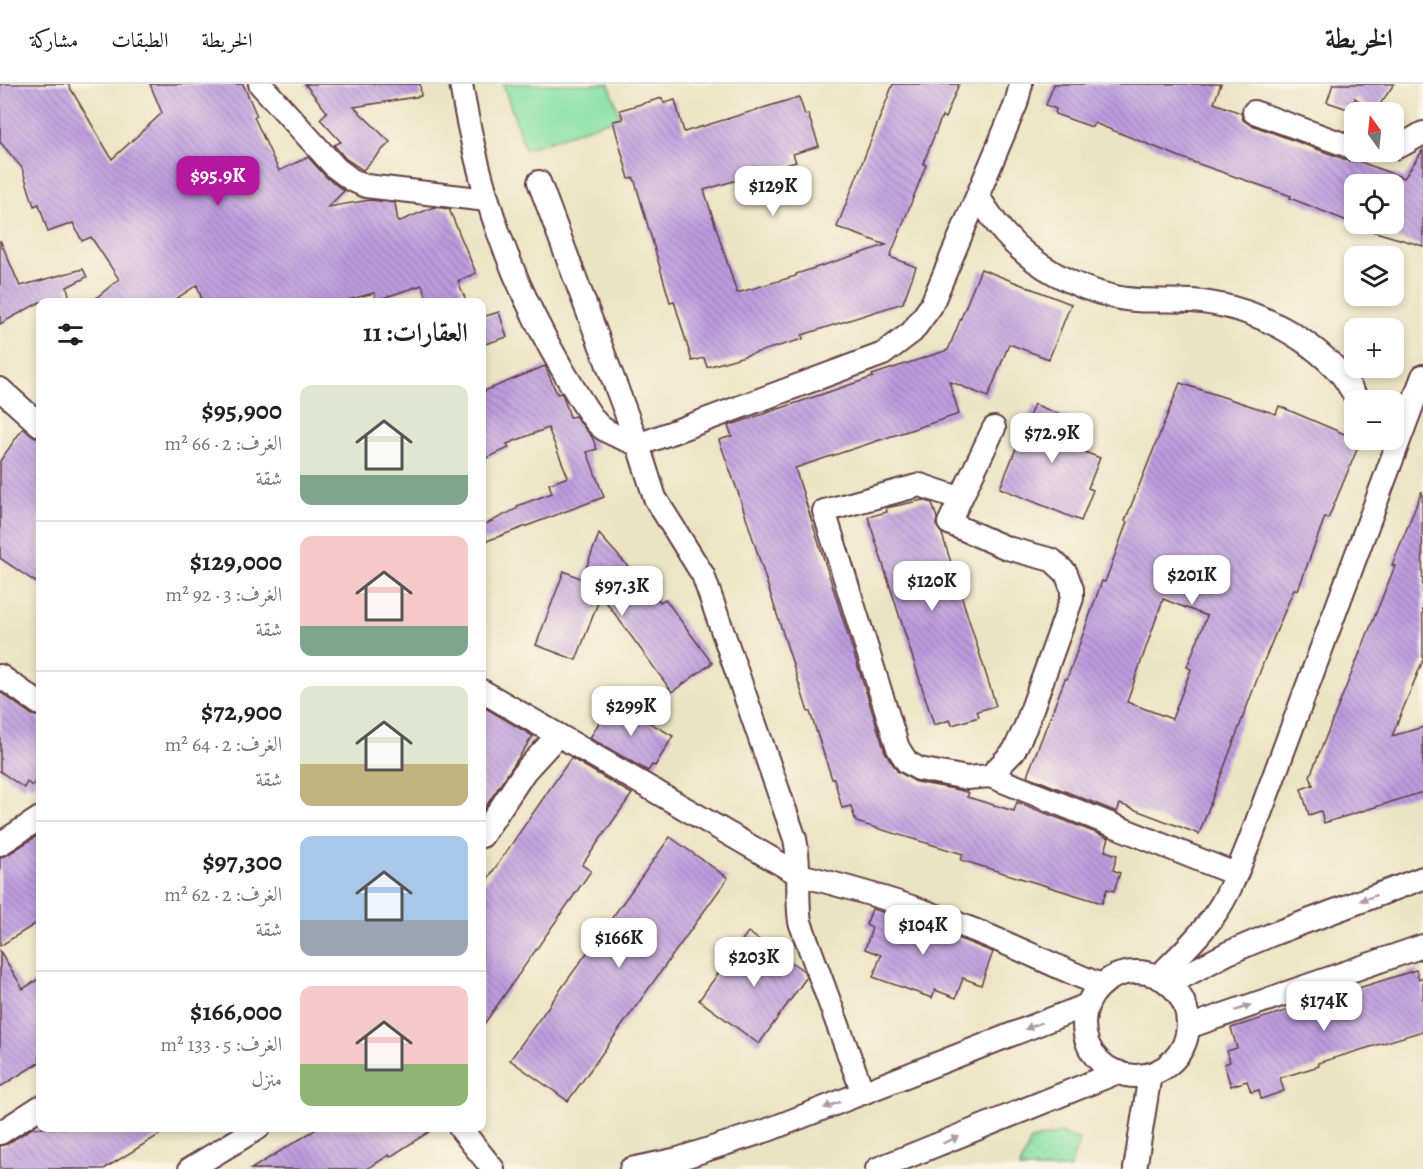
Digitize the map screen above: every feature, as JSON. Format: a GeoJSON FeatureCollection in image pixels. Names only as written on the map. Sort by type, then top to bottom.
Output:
{"type":"FeatureCollection","features":[{"type":"Feature","properties":{"kind":"street"},"geometry":{"type":"LineString","coordinates":[[260,84],[336,168],[352,180],[366,186],[487,200]]}},
{"type":"Feature","properties":{"kind":"street"},"geometry":{"type":"LineString","coordinates":[[461,84],[470,135],[487,200],[507,259],[525,300],[572,386],[600,427],[638,445],[883,354],[912,332],[932,306],[1016,104],[1021,84]]}},
{"type":"Feature","properties":{"kind":"street"},"geometry":{"type":"LineString","coordinates":[[1254,112],[1344,144]]}},
{"type":"Feature","properties":{"kind":"street"},"geometry":{"type":"LineString","coordinates":[[1404,144],[1423,133]]}},
{"type":"Feature","properties":{"kind":"street"},"geometry":{"type":"LineString","coordinates":[[539,182],[638,445],[655,498],[703,575],[707,586],[795,839],[800,875],[797,895],[800,922],[862,1093]]}},
{"type":"Feature","properties":{"kind":"street"},"geometry":{"type":"LineString","coordinates":[[978,197],[1005,235],[1026,254],[1070,282],[1092,291],[1138,302],[1166,299],[1194,301],[1222,305],[1248,313],[1275,324],[1322,355],[1342,375],[1352,390]]}},
{"type":"Feature","properties":{"kind":"street"},"geometry":{"type":"LineString","coordinates":[[1404,414],[1423,376]]}},
{"type":"Feature","properties":{"kind":"street"},"geometry":{"type":"LineString","coordinates":[[1,393],[36,421]]}},
{"type":"Feature","properties":{"kind":"street"},"geometry":{"type":"LineString","coordinates":[[990,776],[1014,751],[1025,728],[1072,598],[1072,589],[1066,573],[1052,560],[1008,548],[949,524],[959,498],[994,428]]}},
{"type":"Feature","properties":{"kind":"street"},"geometry":{"type":"LineString","coordinates":[[1164,980],[1215,914],[1228,892],[1249,843],[1386,450]]}},
{"type":"Feature","properties":{"kind":"street"},"geometry":{"type":"LineString","coordinates":[[959,498],[920,485],[824,511],[898,748],[907,762],[919,769],[967,778],[990,776],[1235,874]]}},
{"type":"Feature","properties":{"kind":"street"},"geometry":{"type":"LineString","coordinates":[[0,676],[36,702]]}},
{"type":"Feature","properties":{"kind":"street"},"geometry":{"type":"LineString","coordinates":[[486,693],[800,875],[856,889],[967,927],[1101,985]]}},
{"type":"Feature","properties":{"kind":"street"},"geometry":{"type":"LineString","coordinates":[[486,827],[525,771],[558,735]]}},
{"type":"Feature","properties":{"kind":"street"},"geometry":{"type":"LineString","coordinates":[[0,844],[36,821]]}},
{"type":"Feature","properties":{"kind":"street"},"geometry":{"type":"LineString","coordinates":[[1164,980],[1273,934],[1423,878]]}},
{"type":"Feature","properties":{"kind":"street"},"geometry":{"type":"LineString","coordinates":[[1188,1027],[1423,946]]}},
{"type":"Feature","properties":{"kind":"street"},"geometry":{"type":"LineString","coordinates":[[1135,972],[1164,980],[1184,1003],[1187,1015],[1188,1027],[1182,1047],[1176,1056],[1160,1070],[1134,1076],[1118,1072],[1098,1060],[1091,1050],[1084,1028],[1087,1005],[1101,985],[1117,976],[1135,972]]}},
{"type":"Feature","properties":{"kind":"street"},"geometry":{"type":"LineString","coordinates":[[631,1169],[678,1160],[768,1130],[1087,1005]]}},
{"type":"Feature","properties":{"kind":"street"},"geometry":{"type":"LineString","coordinates":[[877,1169],[1118,1072]]}},
{"type":"Feature","properties":{"kind":"street"},"geometry":{"type":"LineString","coordinates":[[1135,1169],[1150,1074]]}},
{"type":"Feature","properties":{"kind":"street"},"geometry":{"type":"LineString","coordinates":[[0,1133],[36,1110]]}},
{"type":"Feature","properties":{"kind":"street"},"geometry":{"type":"LineString","coordinates":[[190,1169],[251,1132]]}},
{"type":"Feature","properties":{"kind":"street"},"geometry":{"type":"LineString","coordinates":[[463,1132],[493,1169]]}},
{"type":"Feature","properties":{"kind":"green space"},"geometry":{"type":"Polygon","coordinates":[[[503,84],[609,84],[620,117],[525,149],[503,84]]]}},
{"type":"Feature","properties":{"kind":"green space"},"geometry":{"type":"Polygon","coordinates":[[[1061,1133],[1080,1140],[1069,1169],[1019,1169],[1031,1140],[1061,1133]]]}},
{"type":"Feature","properties":{"kind":"building"},"geometry":{"type":"Polygon","coordinates":[[[0,84],[68,84],[112,159],[162,113],[150,84],[243,84],[257,116],[254,117],[279,171],[308,157],[326,177],[344,191],[328,207],[370,200],[395,203],[398,222],[434,207],[449,209],[476,273],[458,281],[465,298],[427,298],[422,285],[383,298],[376,298],[374,293],[355,298],[201,298],[197,285],[178,298],[96,298],[119,279],[91,237],[82,241],[73,223],[48,232],[39,204],[34,206],[22,168],[0,142],[0,84]]]}},
{"type":"Feature","properties":{"kind":"building"},"geometry":{"type":"Polygon","coordinates":[[[305,84],[420,84],[421,96],[354,107],[390,142],[363,170],[345,158],[334,145],[341,142],[320,119],[327,112],[305,84]]]}},
{"type":"Feature","properties":{"kind":"building"},"geometry":{"type":"Polygon","coordinates":[[[893,84],[959,84],[945,118],[942,116],[923,164],[926,165],[890,257],[916,267],[903,303],[802,335],[803,339],[707,367],[704,358],[692,361],[674,301],[670,302],[634,178],[629,179],[613,121],[623,119],[620,110],[662,98],[664,103],[675,100],[684,132],[799,97],[805,115],[808,114],[819,146],[793,154],[796,162],[704,190],[737,293],[796,276],[796,274],[886,245],[837,227],[893,84]]]}},
{"type":"Feature","properties":{"kind":"building"},"geometry":{"type":"Polygon","coordinates":[[[1054,84],[1221,84],[1214,103],[1241,113],[1243,120],[1249,124],[1344,159],[1344,162],[1361,162],[1393,174],[1344,174],[1344,220],[1290,198],[1291,196],[1193,162],[1094,123],[1092,127],[1055,114],[1056,109],[1046,105],[1054,84]]]}},
{"type":"Feature","properties":{"kind":"building"},"geometry":{"type":"Polygon","coordinates":[[[1333,84],[1394,84],[1382,102],[1361,102],[1355,98],[1354,102],[1344,102],[1344,108],[1327,102],[1333,84]]]}},
{"type":"Feature","properties":{"kind":"building"},"geometry":{"type":"Polygon","coordinates":[[[1423,150],[1423,246],[1382,234],[1404,234],[1404,178],[1423,150]]]}},
{"type":"Feature","properties":{"kind":"building"},"geometry":{"type":"Polygon","coordinates":[[[0,240],[20,286],[83,269],[87,277],[67,287],[70,298],[36,298],[36,304],[0,324],[0,240]]]}},
{"type":"Feature","properties":{"kind":"building"},"geometry":{"type":"Polygon","coordinates":[[[981,269],[1071,304],[1049,359],[1009,344],[988,397],[949,381],[959,414],[795,468],[885,752],[897,771],[916,782],[959,790],[969,793],[967,797],[1014,811],[1017,802],[1109,838],[1105,851],[1117,855],[1113,870],[1120,873],[1114,891],[1107,889],[1102,903],[961,860],[963,854],[856,822],[851,806],[842,808],[834,778],[832,779],[810,712],[808,712],[739,495],[719,440],[732,436],[728,426],[948,350],[981,269]]]}},
{"type":"Feature","properties":{"kind":"building"},"geometry":{"type":"Polygon","coordinates":[[[499,312],[507,337],[486,344],[486,316],[499,312]]]}},
{"type":"Feature","properties":{"kind":"building"},"geometry":{"type":"Polygon","coordinates":[[[545,366],[557,394],[561,393],[563,396],[570,417],[575,416],[592,437],[597,449],[587,452],[604,497],[486,541],[486,524],[518,508],[517,506],[552,493],[549,484],[568,477],[548,428],[507,444],[509,448],[486,458],[486,390],[545,366]]]}},
{"type":"Feature","properties":{"kind":"building"},"geometry":{"type":"Polygon","coordinates":[[[1180,383],[1276,414],[1279,406],[1344,434],[1344,450],[1357,450],[1328,519],[1325,517],[1298,590],[1294,589],[1264,661],[1199,834],[1120,804],[1117,812],[1027,776],[1127,522],[1125,521],[1180,383]],[[1163,599],[1127,702],[1172,719],[1191,669],[1187,667],[1207,616],[1163,599]]]}},
{"type":"Feature","properties":{"kind":"building"},"geometry":{"type":"Polygon","coordinates":[[[1034,404],[1087,426],[1077,449],[1100,458],[1088,488],[1093,490],[1081,521],[1000,488],[1034,404]]]}},
{"type":"Feature","properties":{"kind":"building"},"geometry":{"type":"Polygon","coordinates":[[[23,428],[36,437],[36,582],[0,558],[0,461],[23,428]]]}},
{"type":"Feature","properties":{"kind":"building"},"geometry":{"type":"Polygon","coordinates":[[[1422,491],[1423,660],[1392,736],[1423,727],[1423,792],[1324,823],[1321,811],[1309,815],[1301,789],[1313,785],[1310,776],[1395,566],[1392,565],[1422,491]]]}},
{"type":"Feature","properties":{"kind":"building"},"geometry":{"type":"Polygon","coordinates":[[[923,500],[932,503],[937,518],[936,525],[942,534],[996,706],[977,711],[979,717],[952,725],[950,720],[934,725],[868,517],[887,512],[886,508],[923,500]]]}},
{"type":"Feature","properties":{"kind":"building"},"geometry":{"type":"Polygon","coordinates":[[[599,534],[660,602],[665,599],[712,663],[672,692],[601,595],[576,660],[536,645],[564,571],[582,579],[599,534]]]}},
{"type":"Feature","properties":{"kind":"building"},"geometry":{"type":"Polygon","coordinates":[[[0,692],[36,716],[36,780],[32,786],[27,782],[24,788],[0,771],[0,692]]]}},
{"type":"Feature","properties":{"kind":"building"},"geometry":{"type":"Polygon","coordinates":[[[612,701],[673,736],[655,766],[652,765],[648,771],[590,738],[612,701]]]}},
{"type":"Feature","properties":{"kind":"building"},"geometry":{"type":"Polygon","coordinates":[[[486,708],[533,736],[486,806],[486,708]]]}},
{"type":"Feature","properties":{"kind":"building"},"geometry":{"type":"Polygon","coordinates":[[[571,758],[632,794],[582,865],[591,871],[486,1021],[486,881],[571,758]]]}},
{"type":"Feature","properties":{"kind":"building"},"geometry":{"type":"Polygon","coordinates":[[[36,837],[36,924],[0,946],[0,857],[36,837]]]}},
{"type":"Feature","properties":{"kind":"building"},"geometry":{"type":"Polygon","coordinates":[[[670,837],[728,878],[568,1101],[510,1060],[670,837]]]}},
{"type":"Feature","properties":{"kind":"building"},"geometry":{"type":"Polygon","coordinates":[[[872,909],[921,924],[993,952],[981,985],[963,978],[956,998],[935,990],[932,998],[873,977],[881,955],[865,949],[872,928],[866,925],[872,909]]]}},
{"type":"Feature","properties":{"kind":"building"},"geometry":{"type":"Polygon","coordinates":[[[748,932],[804,971],[806,978],[759,1044],[699,1000],[748,932]]]}},
{"type":"Feature","properties":{"kind":"building"},"geometry":{"type":"Polygon","coordinates":[[[0,951],[23,989],[36,981],[36,1064],[0,1087],[0,951]]]}},
{"type":"Feature","properties":{"kind":"building"},"geometry":{"type":"Polygon","coordinates":[[[1416,970],[1419,979],[1423,977],[1423,1031],[1318,1063],[1319,1066],[1280,1078],[1284,1091],[1261,1099],[1259,1090],[1251,1092],[1247,1081],[1231,1086],[1224,1064],[1230,1062],[1227,1051],[1237,1048],[1231,1028],[1416,970]]]}},
{"type":"Feature","properties":{"kind":"building"},"geometry":{"type":"Polygon","coordinates":[[[32,1128],[36,1128],[36,1132],[164,1132],[104,1169],[0,1169],[0,1146],[32,1128]]]}},
{"type":"Feature","properties":{"kind":"building"},"geometry":{"type":"Polygon","coordinates":[[[311,1132],[429,1132],[367,1169],[251,1169],[311,1132]]]}}]}
